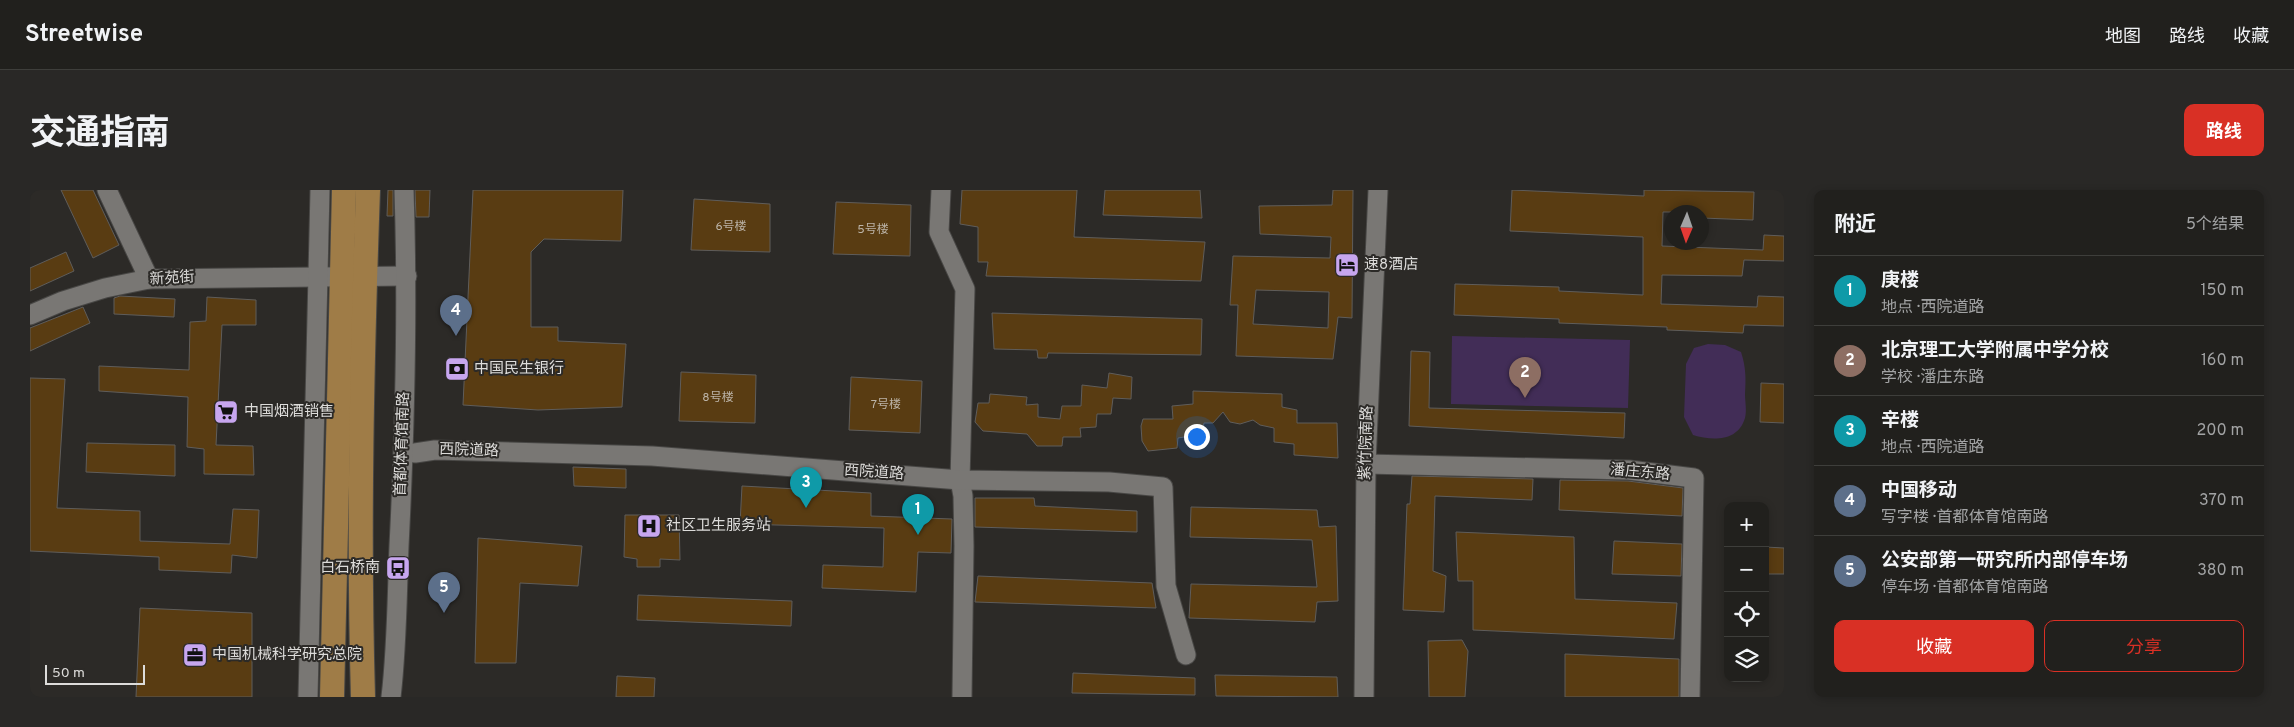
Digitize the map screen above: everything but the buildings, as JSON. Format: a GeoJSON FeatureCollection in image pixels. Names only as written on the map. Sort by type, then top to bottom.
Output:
{"type":"FeatureCollection","features":[{"type":"Feature","properties":{"kind":"main road"},"geometry":{"type":"LineString","coordinates":[[344,190],[354,276],[363,697]]}},
{"type":"Feature","properties":{"kind":"main road"},"geometry":{"type":"LineString","coordinates":[[332,697],[354,276],[368,190]]}},
{"type":"Feature","properties":{"kind":"street"},"geometry":{"type":"LineString","coordinates":[[107,190],[149,279]]}},
{"type":"Feature","properties":{"kind":"street"},"geometry":{"type":"LineString","coordinates":[[308,697],[320,190]]}},
{"type":"Feature","properties":{"kind":"street","name":"首都体育馆南路"},"geometry":{"type":"LineString","coordinates":[[391,697],[396,637],[403,470],[407,276],[404,190]]}},
{"type":"Feature","properties":{"kind":"street"},"geometry":{"type":"LineString","coordinates":[[941,190],[939,232],[965,289],[960,480],[963,496],[964,546],[962,697]]}},
{"type":"Feature","properties":{"kind":"street","name":"紫竹院南路"},"geometry":{"type":"LineString","coordinates":[[1364,697],[1366,464],[1378,190]]}},
{"type":"Feature","properties":{"kind":"street","name":"新苑街"},"geometry":{"type":"LineString","coordinates":[[30,315],[88,293],[149,279],[407,276]]}},
{"type":"Feature","properties":{"kind":"street","name":"西院道路"},"geometry":{"type":"LineString","coordinates":[[415,453],[435,450],[652,456],[960,480],[1109,482],[1163,488],[1166,586],[1186,655]]}},
{"type":"Feature","properties":{"kind":"street","name":"潘庄东路"},"geometry":{"type":"LineString","coordinates":[[1366,464],[1629,470],[1694,478],[1690,697]]}},
{"type":"Feature","properties":{"kind":"shaded area"},"geometry":{"type":"Polygon","coordinates":[[[1452,336],[1630,340],[1628,408],[1451,404],[1452,336]]]}},
{"type":"Feature","properties":{"kind":"shaded area"},"geometry":{"type":"Polygon","coordinates":[[[1708,344],[1725,345],[1741,352],[1745,368],[1745,418],[1737,432],[1724,438],[1716,439],[1693,435],[1684,417],[1686,364],[1694,348],[1708,344]]]}},
{"type":"Feature","properties":{"kind":"place","name":"速8酒店"},"geometry":{"type":"Point","coordinates":[1347,265]}},
{"type":"Feature","properties":{"kind":"place","name":"中国移动"},"geometry":{"type":"Point","coordinates":[456,336]}},
{"type":"Feature","properties":{"kind":"place","name":"中国民生银行"},"geometry":{"type":"Point","coordinates":[457,369]}},
{"type":"Feature","properties":{"kind":"place","name":"北京理工大学附属中学分校"},"geometry":{"type":"Point","coordinates":[1525,398]}},
{"type":"Feature","properties":{"kind":"place","name":"中国烟酒销售"},"geometry":{"type":"Point","coordinates":[226,412]}},
{"type":"Feature","properties":{"kind":"place","name":"辛楼"},"geometry":{"type":"Point","coordinates":[806,508]}},
{"type":"Feature","properties":{"kind":"place","name":"社区卫生服务站"},"geometry":{"type":"Point","coordinates":[649,526]}},
{"type":"Feature","properties":{"kind":"place","name":"庚楼"},"geometry":{"type":"Point","coordinates":[918,535]}},
{"type":"Feature","properties":{"kind":"place","name":"白石桥南"},"geometry":{"type":"Point","coordinates":[398,568]}},
{"type":"Feature","properties":{"kind":"place","name":"公安部第一研究所内部停车场"},"geometry":{"type":"Point","coordinates":[444,613]}},
{"type":"Feature","properties":{"kind":"place","name":"中国机械科学研究总院"},"geometry":{"type":"Point","coordinates":[195,655]}}]}
